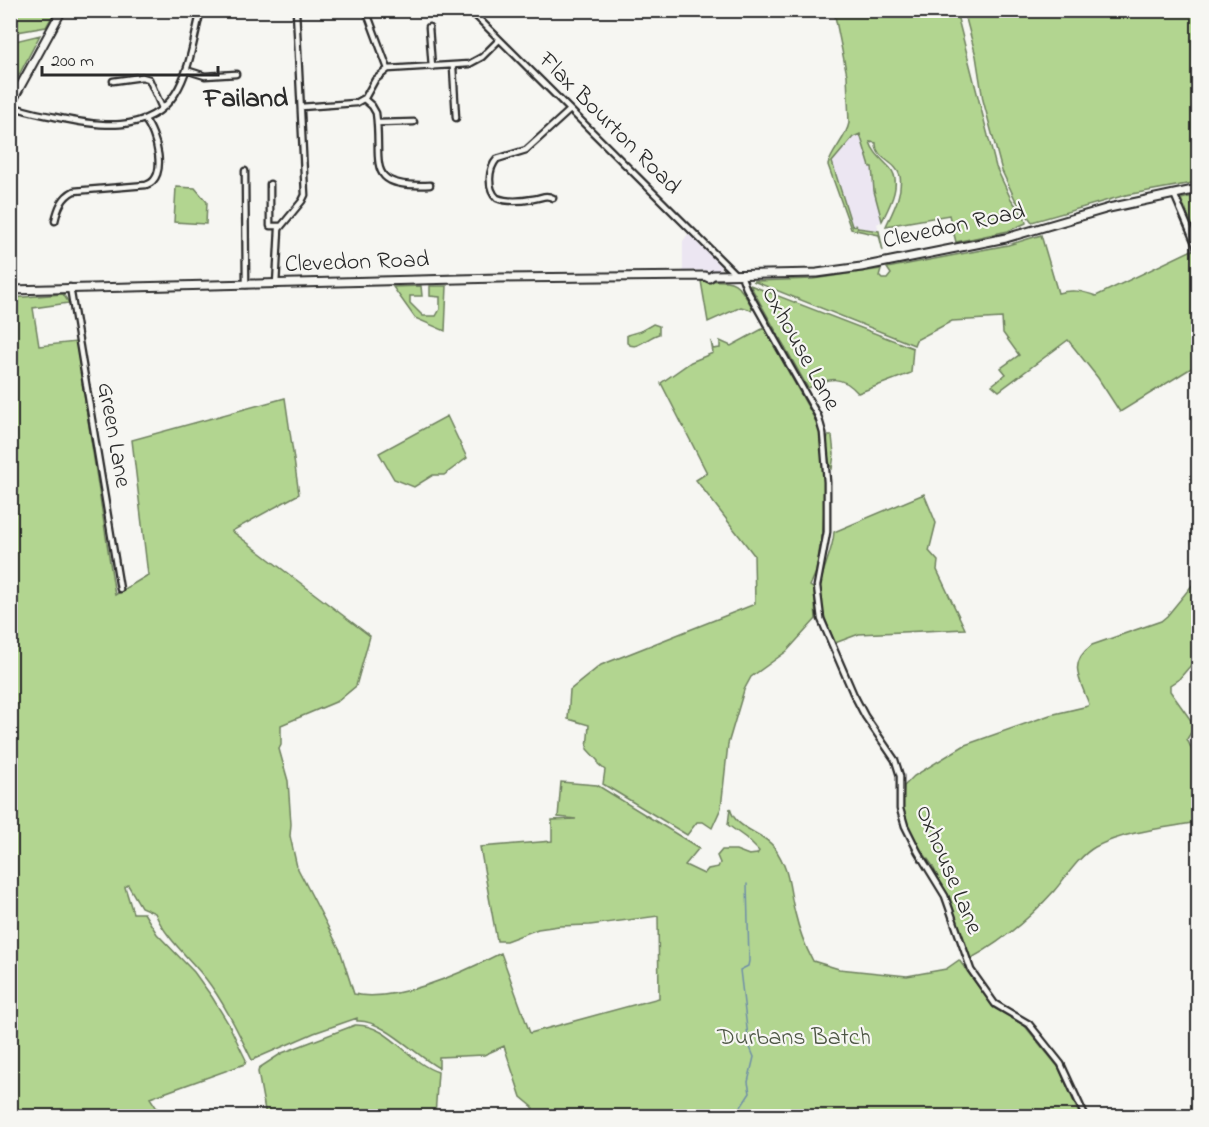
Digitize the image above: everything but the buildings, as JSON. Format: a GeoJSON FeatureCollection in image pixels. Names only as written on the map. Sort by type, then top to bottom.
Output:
{"type":"FeatureCollection","features":[{"type":"Feature","properties":{"kind":"main road"},"geometry":{"type":"LineString","coordinates":[[10,105],[62,10]]}},
{"type":"Feature","properties":{"kind":"main road","name":"Clevedon Road"},"geometry":{"type":"LineString","coordinates":[[10,290],[499,278],[705,276],[711,273],[713,276],[832,271],[950,251],[1012,237],[1109,207],[1198,189]]}},
{"type":"Feature","properties":{"kind":"street"},"geometry":{"type":"LineString","coordinates":[[276,285],[280,226],[301,203],[305,195],[296,10]]}},
{"type":"Feature","properties":{"kind":"street"},"geometry":{"type":"LineString","coordinates":[[366,10],[388,69]]}},
{"type":"Feature","properties":{"kind":"street","name":"Flax Bourton Road"},"geometry":{"type":"LineString","coordinates":[[470,10],[735,275]]}},
{"type":"Feature","properties":{"kind":"street"},"geometry":{"type":"LineString","coordinates":[[10,105],[23,111],[93,124],[119,125],[145,120],[162,108],[176,92],[186,70],[201,13]]}},
{"type":"Feature","properties":{"kind":"street"},"geometry":{"type":"LineString","coordinates":[[429,27],[432,67]]}},
{"type":"Feature","properties":{"kind":"street"},"geometry":{"type":"LineString","coordinates":[[422,36],[430,35]]}},
{"type":"Feature","properties":{"kind":"street"},"geometry":{"type":"LineString","coordinates":[[301,107],[353,104],[363,99],[375,80],[388,69],[453,67],[476,62],[499,40]]}},
{"type":"Feature","properties":{"kind":"street"},"geometry":{"type":"LineString","coordinates":[[453,67],[458,97],[456,118]]}},
{"type":"Feature","properties":{"kind":"street"},"geometry":{"type":"LineString","coordinates":[[186,70],[205,76],[236,74]]}},
{"type":"Feature","properties":{"kind":"street"},"geometry":{"type":"LineString","coordinates":[[127,73],[128,79]]}},
{"type":"Feature","properties":{"kind":"street"},"geometry":{"type":"LineString","coordinates":[[230,75],[230,83]]}},
{"type":"Feature","properties":{"kind":"street"},"geometry":{"type":"LineString","coordinates":[[113,81],[144,77],[149,79],[162,108]]}},
{"type":"Feature","properties":{"kind":"street"},"geometry":{"type":"LineString","coordinates":[[363,99],[374,109],[377,123],[378,162],[382,176],[399,185],[428,185],[426,191]]}},
{"type":"Feature","properties":{"kind":"street"},"geometry":{"type":"LineString","coordinates":[[553,198],[546,192],[531,200],[497,198],[492,193],[490,178],[492,167],[495,160],[502,156],[526,150],[570,111]]}},
{"type":"Feature","properties":{"kind":"street"},"geometry":{"type":"LineString","coordinates":[[55,221],[55,212],[65,198],[75,191],[146,185],[154,181],[158,172],[158,159],[153,132],[145,120]]}},
{"type":"Feature","properties":{"kind":"street"},"geometry":{"type":"LineString","coordinates":[[377,123],[411,122],[408,129]]}},
{"type":"Feature","properties":{"kind":"street"},"geometry":{"type":"LineString","coordinates":[[489,155],[495,160]]}},
{"type":"Feature","properties":{"kind":"street"},"geometry":{"type":"LineString","coordinates":[[245,171],[246,285]]}},
{"type":"Feature","properties":{"kind":"street"},"geometry":{"type":"LineString","coordinates":[[270,184],[270,226],[280,226]]}},
{"type":"Feature","properties":{"kind":"street"},"geometry":{"type":"LineString","coordinates":[[1174,194],[1198,250]]}},
{"type":"Feature","properties":{"kind":"street","name":"Oxhouse Lane"},"geometry":{"type":"LineString","coordinates":[[735,275],[746,288],[820,421],[827,468],[828,515],[817,592],[821,619],[838,662],[865,716],[895,760],[900,776],[900,809],[905,826],[945,896],[970,970],[995,1004],[1029,1024],[1061,1064],[1085,1116]]}},
{"type":"Feature","properties":{"kind":"street","name":"Green Lane"},"geometry":{"type":"LineString","coordinates":[[70,288],[120,589]]}},
{"type":"Feature","properties":{"kind":"shaded area"},"geometry":{"type":"Polygon","coordinates":[[[860,134],[873,173],[871,176],[882,221],[877,224],[879,231],[852,226],[832,162],[853,137],[860,134]]]}},
{"type":"Feature","properties":{"kind":"shaded area"},"geometry":{"type":"Polygon","coordinates":[[[688,234],[721,267],[720,270],[683,271],[683,241],[688,234]]]}},
{"type":"Feature","properties":{"kind":"green space"},"geometry":{"type":"Polygon","coordinates":[[[11,10],[55,11],[46,27],[11,33],[11,10]]]}},
{"type":"Feature","properties":{"kind":"green space"},"geometry":{"type":"Polygon","coordinates":[[[834,11],[956,11],[996,167],[1011,199],[1025,218],[1026,223],[1008,231],[956,242],[949,215],[886,226],[899,195],[900,176],[898,171],[879,153],[876,143],[870,142],[894,174],[894,195],[882,221],[874,191],[872,167],[870,167],[860,134],[853,137],[832,162],[852,226],[879,231],[883,251],[879,235],[851,229],[828,165],[849,123],[847,75],[834,11]]]}},
{"type":"Feature","properties":{"kind":"green space"},"geometry":{"type":"Polygon","coordinates":[[[964,11],[1198,11],[1198,182],[1126,195],[1032,222],[1015,199],[1002,171],[983,100],[976,56],[964,11]]]}},
{"type":"Feature","properties":{"kind":"green space"},"geometry":{"type":"Polygon","coordinates":[[[40,35],[11,90],[11,42],[40,35]]]}},
{"type":"Feature","properties":{"kind":"green space"},"geometry":{"type":"Polygon","coordinates":[[[176,187],[195,188],[207,202],[206,224],[174,222],[176,187]]]}},
{"type":"Feature","properties":{"kind":"green space"},"geometry":{"type":"Polygon","coordinates":[[[1198,195],[1198,238],[1181,199],[1198,195]]]}},
{"type":"Feature","properties":{"kind":"green space"},"geometry":{"type":"Polygon","coordinates":[[[1041,235],[1058,293],[1077,291],[1096,296],[1194,249],[1198,260],[1198,364],[1120,412],[1098,378],[1068,340],[999,391],[992,385],[1006,374],[1001,368],[1019,355],[1003,333],[1002,318],[952,321],[916,340],[914,345],[753,281],[813,279],[881,269],[879,276],[887,279],[891,274],[887,268],[1008,245],[1041,235]]]}},
{"type":"Feature","properties":{"kind":"green space"},"geometry":{"type":"Polygon","coordinates":[[[701,281],[733,283],[746,297],[752,307],[751,310],[741,307],[708,322],[701,281]]]}},
{"type":"Feature","properties":{"kind":"green space"},"geometry":{"type":"Polygon","coordinates":[[[750,285],[913,348],[911,373],[858,393],[840,380],[829,380],[808,388],[750,285]]]}},
{"type":"Feature","properties":{"kind":"green space"},"geometry":{"type":"Polygon","coordinates":[[[421,286],[422,296],[410,296],[410,303],[423,316],[436,316],[440,309],[440,297],[430,296],[430,286],[447,286],[445,331],[415,318],[393,287],[421,286]]]}},
{"type":"Feature","properties":{"kind":"green space","name":"Durbans Batch"},"geometry":{"type":"Polygon","coordinates":[[[63,294],[69,303],[33,308],[39,346],[76,342],[115,595],[148,575],[132,440],[285,398],[299,494],[232,531],[370,636],[356,686],[338,701],[281,725],[279,749],[288,781],[290,836],[297,867],[340,950],[354,994],[371,996],[410,990],[450,977],[501,953],[530,1033],[659,998],[658,916],[538,929],[506,941],[497,941],[480,847],[552,841],[552,820],[576,819],[558,817],[561,782],[597,785],[699,848],[685,865],[704,874],[708,869],[718,867],[720,863],[717,856],[722,850],[736,850],[749,855],[757,854],[759,851],[728,825],[730,808],[737,821],[769,842],[779,856],[786,872],[798,926],[813,961],[839,969],[907,976],[946,969],[959,960],[994,1008],[1024,1025],[1059,1068],[1080,1116],[531,1116],[533,1107],[521,1097],[504,1046],[484,1055],[439,1057],[439,1068],[388,1032],[367,1022],[357,1021],[357,1018],[314,1033],[252,1060],[231,1018],[213,989],[171,940],[155,913],[141,907],[128,885],[125,887],[133,913],[144,913],[157,934],[194,972],[228,1023],[246,1060],[245,1064],[150,1098],[162,1116],[11,1116],[11,298],[63,294]]]}},
{"type":"Feature","properties":{"kind":"green space"},"geometry":{"type":"Polygon","coordinates":[[[653,324],[659,326],[659,334],[638,345],[627,343],[627,335],[653,324]]]}},
{"type":"Feature","properties":{"kind":"green space"},"geometry":{"type":"Polygon","coordinates":[[[764,328],[819,427],[825,487],[823,527],[816,572],[810,586],[814,589],[816,619],[787,651],[751,677],[744,690],[728,744],[721,808],[712,828],[703,822],[697,822],[687,835],[603,784],[605,770],[587,749],[589,725],[568,719],[570,690],[601,665],[755,604],[754,555],[696,480],[707,473],[661,383],[691,362],[713,353],[711,341],[713,349],[720,348],[720,341],[731,346],[764,328]]]}},
{"type":"Feature","properties":{"kind":"green space"},"geometry":{"type":"Polygon","coordinates":[[[447,416],[467,458],[444,475],[433,475],[414,487],[394,479],[379,453],[447,416]]]}},
{"type":"Feature","properties":{"kind":"green space"},"geometry":{"type":"Polygon","coordinates":[[[828,436],[832,436],[834,454],[832,469],[829,462],[828,436]]]}},
{"type":"Feature","properties":{"kind":"green space"},"geometry":{"type":"Polygon","coordinates":[[[924,494],[936,523],[929,551],[938,561],[937,570],[965,629],[859,634],[835,643],[824,616],[820,595],[821,581],[834,532],[924,494]]]}},
{"type":"Feature","properties":{"kind":"green space"},"geometry":{"type":"Polygon","coordinates":[[[1198,578],[1198,657],[1179,679],[1170,685],[1170,691],[1195,726],[1187,739],[1198,763],[1198,822],[1120,837],[1095,847],[1078,861],[1054,891],[1025,920],[1004,938],[968,960],[952,906],[932,865],[912,837],[904,817],[902,807],[904,786],[914,776],[965,745],[1050,715],[1088,706],[1078,672],[1080,658],[1084,652],[1092,645],[1161,621],[1198,578]]]}},
{"type":"Feature","properties":{"kind":"green space"},"geometry":{"type":"Polygon","coordinates":[[[355,1025],[367,1026],[378,1031],[427,1067],[438,1072],[435,1116],[266,1116],[259,1068],[282,1053],[355,1025]]]}},
{"type":"Feature","properties":{"kind":"waterway"},"geometry":{"type":"LineString","coordinates":[[735,1116],[750,1093],[748,1082],[754,1057],[749,1045],[740,970],[748,966],[749,961],[747,884]]}},
{"type":"Feature","properties":{"kind":"district","name":"Failand"},"geometry":{"type":"Point","coordinates":[246,99]}}]}
